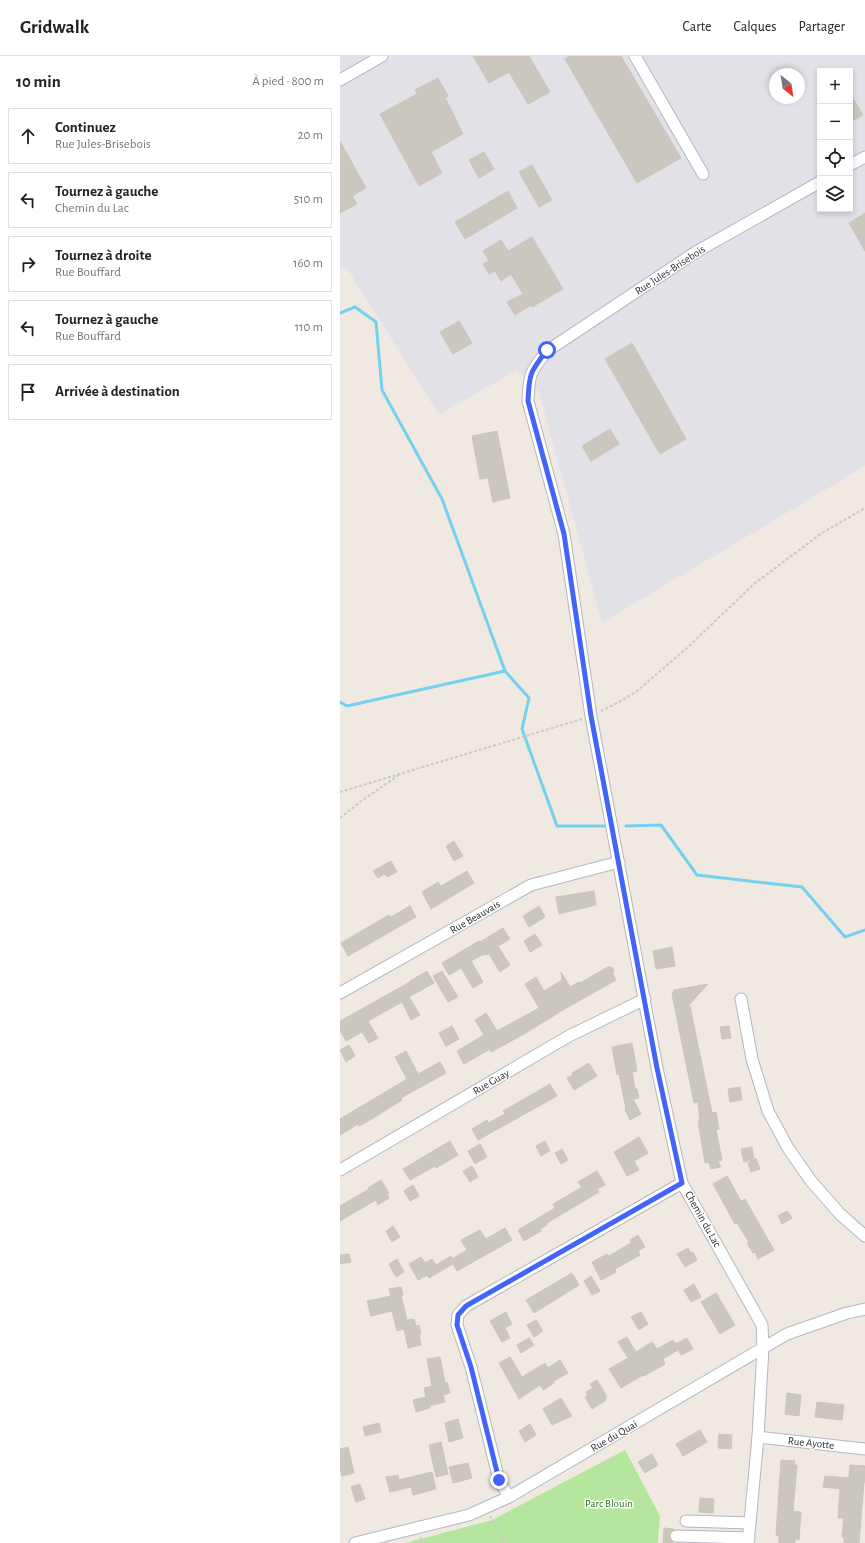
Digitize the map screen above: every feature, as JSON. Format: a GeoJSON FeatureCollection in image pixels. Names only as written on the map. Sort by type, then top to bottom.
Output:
{"type":"FeatureCollection","features":[{"type":"Feature","properties":{"kind":"street"},"geometry":{"type":"LineString","coordinates":[[340,80],[382,56]]}},
{"type":"Feature","properties":{"kind":"street"},"geometry":{"type":"LineString","coordinates":[[635,56],[703,174]]}},
{"type":"Feature","properties":{"kind":"street"},"geometry":{"type":"LineString","coordinates":[[853,163],[865,157]]}},
{"type":"Feature","properties":{"kind":"street","name":"Rue Jules-Brisebois"},"geometry":{"type":"LineString","coordinates":[[531,373],[533,367],[547,350],[683,260],[817,184]]}},
{"type":"Feature","properties":{"kind":"street","name":"Chemin du Lac"},"geometry":{"type":"LineString","coordinates":[[531,373],[529,378],[528,401],[564,534],[591,716],[657,1068],[682,1183],[762,1325],[758,1437],[748,1540]]}},
{"type":"Feature","properties":{"kind":"street","name":"Rue Beauvais"},"geometry":{"type":"LineString","coordinates":[[340,993],[531,885],[619,862]]}},
{"type":"Feature","properties":{"kind":"street","name":"Rue Guay"},"geometry":{"type":"LineString","coordinates":[[340,1170],[569,1036],[645,999]]}},
{"type":"Feature","properties":{"kind":"street"},"geometry":{"type":"LineString","coordinates":[[741,999],[752,1059],[768,1111],[788,1148],[811,1181],[840,1214],[865,1236]]}},
{"type":"Feature","properties":{"kind":"street"},"geometry":{"type":"LineString","coordinates":[[509,1497],[499,1480],[471,1367],[457,1325],[458,1315],[466,1306],[682,1183]]}},
{"type":"Feature","properties":{"kind":"street","name":"Rue du Quai"},"geometry":{"type":"LineString","coordinates":[[354,1543],[377,1540],[486,1508],[509,1497],[787,1334],[841,1315],[865,1309]]}},
{"type":"Feature","properties":{"kind":"street","name":"Rue Ayotte"},"geometry":{"type":"LineString","coordinates":[[758,1437],[865,1449]]}},
{"type":"Feature","properties":{"kind":"street"},"geometry":{"type":"LineString","coordinates":[[686,1521],[750,1523]]}},
{"type":"Feature","properties":{"kind":"street"},"geometry":{"type":"LineString","coordinates":[[676,1536],[748,1540]]}},
{"type":"Feature","properties":{"kind":"path"},"geometry":{"type":"LineString","coordinates":[[340,792],[517,737],[591,716],[621,701],[637,691],[687,648],[754,584],[822,533],[865,508]]}},
{"type":"Feature","properties":{"kind":"path"},"geometry":{"type":"LineString","coordinates":[[340,818],[364,799],[402,773]]}},
{"type":"Feature","properties":{"kind":"path"},"geometry":{"type":"LineString","coordinates":[[486,1508],[504,1542],[502,1543]]}},
{"type":"Feature","properties":{"kind":"shaded area"},"geometry":{"type":"Polygon","coordinates":[[[340,56],[865,56],[865,466],[602,623],[539,392],[517,370],[439,415],[347,268],[340,269],[340,56]]]}},
{"type":"Feature","properties":{"kind":"green space","name":"Parc Blouin"},"geometry":{"type":"Polygon","coordinates":[[[625,1450],[660,1516],[658,1543],[405,1543],[492,1520],[625,1450]]]}},
{"type":"Feature","properties":{"kind":"building"},"geometry":{"type":"Polygon","coordinates":[[[473,56],[529,56],[550,92],[528,104],[509,72],[489,83],[473,56]]]}},
{"type":"Feature","properties":{"kind":"building"},"geometry":{"type":"Polygon","coordinates":[[[570,56],[621,56],[681,158],[637,183],[565,59],[570,56]]]}},
{"type":"Feature","properties":{"kind":"building"},"geometry":{"type":"Polygon","coordinates":[[[438,78],[448,96],[445,97],[463,134],[431,152],[442,173],[419,186],[380,114],[417,94],[415,90],[438,78]]]}},
{"type":"Feature","properties":{"kind":"building"},"geometry":{"type":"Polygon","coordinates":[[[853,98],[863,115],[853,120],[853,98]]]}},
{"type":"Feature","properties":{"kind":"building"},"geometry":{"type":"Polygon","coordinates":[[[340,141],[366,188],[352,196],[357,204],[340,213],[340,141]]]}},
{"type":"Feature","properties":{"kind":"building"},"geometry":{"type":"Polygon","coordinates":[[[484,152],[494,169],[479,178],[469,160],[484,152]]]}},
{"type":"Feature","properties":{"kind":"building"},"geometry":{"type":"Polygon","coordinates":[[[532,165],[552,200],[539,207],[519,172],[532,165]]]}},
{"type":"Feature","properties":{"kind":"building"},"geometry":{"type":"Polygon","coordinates":[[[508,191],[517,208],[465,239],[455,222],[508,191]]]}},
{"type":"Feature","properties":{"kind":"building"},"geometry":{"type":"Polygon","coordinates":[[[865,213],[865,251],[849,223],[865,213]]]}},
{"type":"Feature","properties":{"kind":"building"},"geometry":{"type":"Polygon","coordinates":[[[532,237],[563,289],[515,315],[507,302],[523,294],[511,274],[501,281],[495,271],[489,274],[483,264],[489,261],[483,251],[501,240],[508,251],[532,237]]]}},
{"type":"Feature","properties":{"kind":"building"},"geometry":{"type":"Polygon","coordinates":[[[459,321],[472,343],[453,354],[440,332],[459,321]]]}},
{"type":"Feature","properties":{"kind":"building"},"geometry":{"type":"Polygon","coordinates":[[[632,343],[686,439],[660,454],[605,359],[632,343]]]}},
{"type":"Feature","properties":{"kind":"building"},"geometry":{"type":"Polygon","coordinates":[[[610,429],[619,444],[591,461],[582,446],[610,429]]]}},
{"type":"Feature","properties":{"kind":"building"},"geometry":{"type":"Polygon","coordinates":[[[497,431],[510,498],[493,502],[488,478],[480,479],[472,436],[497,431]]]}},
{"type":"Feature","properties":{"kind":"building"},"geometry":{"type":"Polygon","coordinates":[[[454,841],[463,856],[454,861],[446,846],[454,841]]]}},
{"type":"Feature","properties":{"kind":"building"},"geometry":{"type":"Polygon","coordinates":[[[391,861],[397,872],[387,877],[385,874],[378,878],[373,871],[391,861]]]}},
{"type":"Feature","properties":{"kind":"building"},"geometry":{"type":"Polygon","coordinates":[[[467,871],[474,883],[431,909],[422,892],[438,882],[441,886],[467,871]]]}},
{"type":"Feature","properties":{"kind":"building"},"geometry":{"type":"Polygon","coordinates":[[[594,891],[596,905],[559,914],[556,897],[594,891]]]}},
{"type":"Feature","properties":{"kind":"building"},"geometry":{"type":"Polygon","coordinates":[[[410,906],[416,917],[348,956],[341,943],[389,915],[391,917],[410,906]]]}},
{"type":"Feature","properties":{"kind":"building"},"geometry":{"type":"Polygon","coordinates":[[[539,906],[545,917],[529,927],[523,916],[539,906]]]}},
{"type":"Feature","properties":{"kind":"building"},"geometry":{"type":"Polygon","coordinates":[[[503,928],[510,939],[498,946],[510,965],[500,972],[489,954],[482,955],[471,961],[483,982],[473,988],[461,968],[449,975],[442,963],[503,928]]]}},
{"type":"Feature","properties":{"kind":"building"},"geometry":{"type":"Polygon","coordinates":[[[535,934],[542,945],[530,952],[524,941],[535,934]]]}},
{"type":"Feature","properties":{"kind":"building"},"geometry":{"type":"Polygon","coordinates":[[[672,947],[675,966],[656,969],[653,951],[672,947]]]}},
{"type":"Feature","properties":{"kind":"building"},"geometry":{"type":"Polygon","coordinates":[[[608,967],[612,967],[616,980],[524,1034],[491,1052],[490,1049],[464,1064],[457,1051],[484,1035],[475,1020],[486,1013],[497,1031],[539,1008],[525,984],[536,977],[544,991],[562,980],[561,972],[570,987],[608,967]]]}},
{"type":"Feature","properties":{"kind":"building"},"geometry":{"type":"Polygon","coordinates":[[[427,971],[434,983],[409,997],[420,1015],[411,1020],[402,1002],[368,1021],[378,1038],[369,1043],[362,1032],[346,1041],[340,1030],[340,1021],[427,971]]]}},
{"type":"Feature","properties":{"kind":"building"},"geometry":{"type":"Polygon","coordinates":[[[442,971],[458,997],[448,1002],[433,976],[442,971]]]}},
{"type":"Feature","properties":{"kind":"building"},"geometry":{"type":"Polygon","coordinates":[[[708,984],[687,1007],[690,1006],[712,1113],[716,1112],[719,1129],[716,1130],[722,1160],[718,1161],[721,1167],[711,1169],[709,1162],[705,1163],[698,1121],[700,1121],[698,1102],[694,1103],[672,994],[674,990],[708,984]]]}},
{"type":"Feature","properties":{"kind":"building"},"geometry":{"type":"Polygon","coordinates":[[[452,1026],[459,1039],[446,1046],[439,1033],[452,1026]]]}},
{"type":"Feature","properties":{"kind":"building"},"geometry":{"type":"Polygon","coordinates":[[[729,1026],[731,1038],[722,1039],[720,1027],[729,1026]]]}},
{"type":"Feature","properties":{"kind":"building"},"geometry":{"type":"Polygon","coordinates":[[[632,1043],[637,1071],[632,1072],[635,1089],[637,1089],[639,1098],[633,1099],[641,1114],[630,1120],[625,1110],[619,1074],[617,1075],[612,1047],[632,1043]]]}},
{"type":"Feature","properties":{"kind":"building"},"geometry":{"type":"Polygon","coordinates":[[[349,1045],[355,1056],[346,1062],[340,1050],[349,1045]]]}},
{"type":"Feature","properties":{"kind":"building"},"geometry":{"type":"Polygon","coordinates":[[[406,1051],[418,1074],[440,1062],[446,1073],[401,1098],[402,1100],[375,1117],[359,1126],[358,1124],[340,1135],[340,1119],[407,1079],[395,1057],[406,1051]]]}},
{"type":"Feature","properties":{"kind":"building"},"geometry":{"type":"Polygon","coordinates":[[[589,1063],[597,1076],[574,1090],[567,1078],[573,1075],[572,1073],[589,1063]]]}},
{"type":"Feature","properties":{"kind":"building"},"geometry":{"type":"Polygon","coordinates":[[[550,1084],[557,1096],[478,1140],[472,1129],[487,1120],[488,1123],[505,1114],[503,1111],[550,1084]]]}},
{"type":"Feature","properties":{"kind":"building"},"geometry":{"type":"Polygon","coordinates":[[[740,1087],[742,1100],[730,1102],[728,1089],[740,1087]]]}},
{"type":"Feature","properties":{"kind":"building"},"geometry":{"type":"Polygon","coordinates":[[[639,1137],[648,1153],[634,1161],[639,1170],[627,1176],[614,1152],[639,1137]]]}},
{"type":"Feature","properties":{"kind":"building"},"geometry":{"type":"Polygon","coordinates":[[[450,1141],[458,1155],[436,1168],[435,1166],[410,1180],[403,1169],[450,1141]]]}},
{"type":"Feature","properties":{"kind":"building"},"geometry":{"type":"Polygon","coordinates":[[[545,1141],[550,1151],[541,1156],[536,1146],[545,1141]]]}},
{"type":"Feature","properties":{"kind":"building"},"geometry":{"type":"Polygon","coordinates":[[[480,1144],[487,1157],[475,1164],[468,1151],[480,1144]]]}},
{"type":"Feature","properties":{"kind":"building"},"geometry":{"type":"Polygon","coordinates":[[[752,1147],[754,1160],[744,1162],[741,1149],[752,1147]]]}},
{"type":"Feature","properties":{"kind":"building"},"geometry":{"type":"Polygon","coordinates":[[[562,1149],[568,1160],[561,1164],[555,1153],[562,1149]]]}},
{"type":"Feature","properties":{"kind":"building"},"geometry":{"type":"Polygon","coordinates":[[[756,1158],[760,1169],[751,1172],[748,1163],[756,1158]]]}},
{"type":"Feature","properties":{"kind":"building"},"geometry":{"type":"Polygon","coordinates":[[[472,1166],[478,1177],[470,1182],[463,1171],[472,1166]]]}},
{"type":"Feature","properties":{"kind":"building"},"geometry":{"type":"Polygon","coordinates":[[[597,1171],[605,1185],[597,1189],[599,1192],[547,1223],[547,1225],[540,1229],[541,1231],[524,1241],[518,1230],[555,1208],[553,1204],[582,1187],[578,1182],[597,1171]]]}},
{"type":"Feature","properties":{"kind":"building"},"geometry":{"type":"Polygon","coordinates":[[[727,1176],[741,1201],[745,1199],[774,1250],[758,1259],[755,1252],[753,1253],[747,1243],[749,1242],[737,1223],[735,1224],[713,1184],[727,1176]]]}},
{"type":"Feature","properties":{"kind":"building"},"geometry":{"type":"Polygon","coordinates":[[[381,1180],[389,1193],[387,1194],[389,1198],[378,1205],[376,1200],[340,1221],[340,1206],[381,1180]]]}},
{"type":"Feature","properties":{"kind":"building"},"geometry":{"type":"Polygon","coordinates":[[[413,1185],[419,1196],[410,1201],[404,1191],[413,1185]]]}},
{"type":"Feature","properties":{"kind":"building"},"geometry":{"type":"Polygon","coordinates":[[[787,1211],[792,1218],[782,1224],[778,1216],[787,1211]]]}},
{"type":"Feature","properties":{"kind":"building"},"geometry":{"type":"Polygon","coordinates":[[[393,1226],[400,1237],[392,1242],[386,1231],[393,1226]]]}},
{"type":"Feature","properties":{"kind":"building"},"geometry":{"type":"Polygon","coordinates":[[[505,1228],[512,1240],[457,1271],[453,1264],[429,1278],[427,1275],[418,1280],[409,1264],[421,1257],[425,1263],[432,1259],[436,1265],[451,1256],[452,1259],[467,1250],[461,1240],[480,1230],[486,1239],[505,1228]]]}},
{"type":"Feature","properties":{"kind":"building"},"geometry":{"type":"Polygon","coordinates":[[[638,1235],[645,1247],[638,1251],[640,1255],[615,1269],[616,1272],[601,1280],[592,1262],[607,1254],[609,1256],[631,1243],[630,1240],[638,1235]]]}},
{"type":"Feature","properties":{"kind":"building"},"geometry":{"type":"Polygon","coordinates":[[[688,1248],[691,1253],[693,1252],[697,1260],[685,1267],[677,1254],[688,1248]]]}},
{"type":"Feature","properties":{"kind":"building"},"geometry":{"type":"Polygon","coordinates":[[[349,1254],[351,1262],[340,1264],[340,1255],[349,1254]]]}},
{"type":"Feature","properties":{"kind":"building"},"geometry":{"type":"Polygon","coordinates":[[[397,1259],[404,1272],[396,1277],[389,1264],[397,1259]]]}},
{"type":"Feature","properties":{"kind":"building"},"geometry":{"type":"Polygon","coordinates":[[[572,1273],[579,1285],[534,1313],[526,1300],[572,1273]]]}},
{"type":"Feature","properties":{"kind":"building"},"geometry":{"type":"Polygon","coordinates":[[[591,1276],[600,1291],[592,1295],[584,1281],[591,1276]]]}},
{"type":"Feature","properties":{"kind":"building"},"geometry":{"type":"Polygon","coordinates":[[[694,1284],[701,1297],[691,1302],[684,1290],[694,1284]]]}},
{"type":"Feature","properties":{"kind":"building"},"geometry":{"type":"Polygon","coordinates":[[[401,1287],[403,1295],[401,1295],[407,1320],[414,1319],[416,1326],[419,1325],[421,1334],[419,1334],[421,1345],[408,1348],[404,1329],[397,1331],[392,1311],[371,1316],[367,1301],[391,1296],[389,1289],[401,1287]]]}},
{"type":"Feature","properties":{"kind":"building"},"geometry":{"type":"Polygon","coordinates":[[[716,1293],[735,1325],[720,1334],[701,1302],[716,1293]]]}},
{"type":"Feature","properties":{"kind":"building"},"geometry":{"type":"Polygon","coordinates":[[[506,1312],[512,1324],[505,1328],[510,1338],[502,1342],[490,1321],[506,1312]]]}},
{"type":"Feature","properties":{"kind":"building"},"geometry":{"type":"Polygon","coordinates":[[[641,1312],[648,1324],[639,1330],[631,1317],[641,1312]]]}},
{"type":"Feature","properties":{"kind":"building"},"geometry":{"type":"Polygon","coordinates":[[[536,1320],[543,1331],[534,1337],[527,1325],[536,1320]]]}},
{"type":"Feature","properties":{"kind":"building"},"geometry":{"type":"Polygon","coordinates":[[[627,1337],[636,1352],[652,1342],[657,1349],[673,1340],[676,1344],[687,1338],[693,1349],[681,1355],[678,1350],[663,1359],[665,1364],[621,1388],[609,1369],[628,1358],[618,1342],[627,1337]]]}},
{"type":"Feature","properties":{"kind":"building"},"geometry":{"type":"Polygon","coordinates":[[[529,1338],[534,1345],[521,1353],[517,1345],[529,1338]]]}},
{"type":"Feature","properties":{"kind":"building"},"geometry":{"type":"Polygon","coordinates":[[[440,1357],[445,1383],[447,1382],[450,1393],[443,1395],[445,1402],[429,1406],[430,1408],[416,1412],[413,1400],[426,1397],[424,1388],[432,1386],[427,1359],[440,1357]]]}},
{"type":"Feature","properties":{"kind":"building"},"geometry":{"type":"Polygon","coordinates":[[[510,1357],[522,1377],[545,1363],[548,1368],[560,1360],[568,1373],[554,1381],[554,1383],[543,1390],[540,1385],[519,1399],[499,1363],[510,1357]]]}},
{"type":"Feature","properties":{"kind":"building"},"geometry":{"type":"Polygon","coordinates":[[[597,1380],[607,1397],[605,1398],[606,1400],[592,1409],[585,1397],[588,1396],[586,1392],[593,1388],[590,1384],[597,1380]]]}},
{"type":"Feature","properties":{"kind":"building"},"geometry":{"type":"Polygon","coordinates":[[[787,1393],[801,1395],[799,1416],[785,1414],[787,1393]]]}},
{"type":"Feature","properties":{"kind":"building"},"geometry":{"type":"Polygon","coordinates":[[[561,1398],[572,1416],[552,1425],[543,1409],[561,1398]]]}},
{"type":"Feature","properties":{"kind":"building"},"geometry":{"type":"Polygon","coordinates":[[[817,1402],[844,1405],[842,1420],[815,1417],[817,1402]]]}},
{"type":"Feature","properties":{"kind":"building"},"geometry":{"type":"Polygon","coordinates":[[[458,1419],[463,1438],[449,1442],[445,1423],[458,1419]]]}},
{"type":"Feature","properties":{"kind":"building"},"geometry":{"type":"Polygon","coordinates":[[[379,1423],[381,1432],[365,1436],[363,1427],[379,1423]]]}},
{"type":"Feature","properties":{"kind":"building"},"geometry":{"type":"Polygon","coordinates":[[[530,1424],[536,1435],[525,1442],[519,1431],[530,1424]]]}},
{"type":"Feature","properties":{"kind":"building"},"geometry":{"type":"Polygon","coordinates":[[[700,1430],[707,1442],[683,1456],[676,1444],[700,1430]]]}},
{"type":"Feature","properties":{"kind":"building"},"geometry":{"type":"Polygon","coordinates":[[[719,1434],[732,1435],[731,1449],[718,1448],[719,1434]]]}},
{"type":"Feature","properties":{"kind":"building"},"geometry":{"type":"Polygon","coordinates":[[[441,1442],[448,1474],[436,1477],[429,1445],[441,1442]]]}},
{"type":"Feature","properties":{"kind":"building"},"geometry":{"type":"Polygon","coordinates":[[[348,1447],[354,1473],[342,1476],[340,1469],[340,1449],[348,1447]]]}},
{"type":"Feature","properties":{"kind":"building"},"geometry":{"type":"Polygon","coordinates":[[[652,1454],[658,1465],[645,1473],[638,1462],[652,1454]]]}},
{"type":"Feature","properties":{"kind":"building"},"geometry":{"type":"Polygon","coordinates":[[[781,1460],[795,1461],[794,1465],[797,1465],[793,1511],[801,1512],[799,1540],[795,1539],[795,1543],[779,1543],[779,1536],[776,1535],[781,1460]]]}},
{"type":"Feature","properties":{"kind":"building"},"geometry":{"type":"Polygon","coordinates":[[[468,1463],[472,1478],[453,1483],[449,1467],[468,1463]]]}},
{"type":"Feature","properties":{"kind":"building"},"geometry":{"type":"Polygon","coordinates":[[[850,1465],[865,1466],[865,1482],[859,1543],[844,1543],[844,1537],[842,1537],[844,1518],[838,1518],[840,1489],[823,1487],[825,1476],[849,1478],[850,1465]]]}},
{"type":"Feature","properties":{"kind":"building"},"geometry":{"type":"Polygon","coordinates":[[[432,1472],[436,1489],[413,1495],[411,1487],[390,1492],[386,1477],[398,1475],[399,1480],[432,1472]]]}},
{"type":"Feature","properties":{"kind":"building"},"geometry":{"type":"Polygon","coordinates":[[[360,1484],[365,1499],[356,1502],[351,1487],[360,1484]]]}},
{"type":"Feature","properties":{"kind":"building"},"geometry":{"type":"Polygon","coordinates":[[[700,1498],[714,1499],[713,1513],[699,1512],[700,1498]]]}},
{"type":"Feature","properties":{"kind":"building"},"geometry":{"type":"Polygon","coordinates":[[[664,1528],[674,1529],[669,1535],[670,1540],[673,1543],[663,1543],[664,1528]]]}},
{"type":"Feature","properties":{"kind":"waterway"},"geometry":{"type":"LineString","coordinates":[[340,313],[355,307],[376,322],[382,390],[442,499],[505,671],[529,698],[522,729],[557,826],[608,826]]}},
{"type":"Feature","properties":{"kind":"waterway"},"geometry":{"type":"LineString","coordinates":[[340,702],[347,706],[505,671]]}},
{"type":"Feature","properties":{"kind":"waterway"},"geometry":{"type":"LineString","coordinates":[[626,826],[661,825],[697,875],[802,887],[845,937],[865,930]]}},
{"type":"Feature","properties":{"kind":"route"},"geometry":{"type":"LineString","coordinates":[[499,1480],[471,1367],[457,1325],[458,1315],[466,1306],[682,1183],[657,1068],[591,716],[564,534],[528,401],[529,378],[533,367],[547,350]]}}]}
